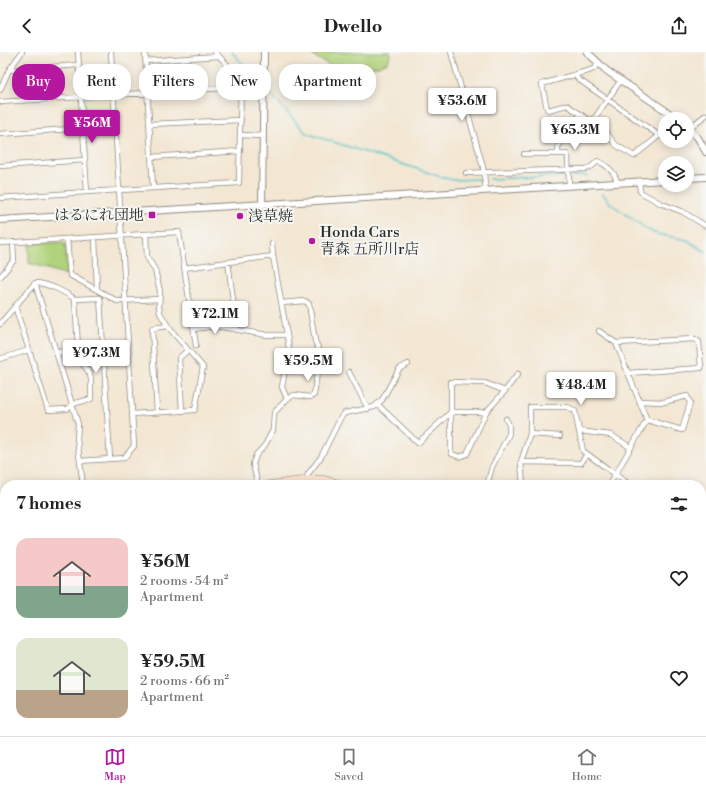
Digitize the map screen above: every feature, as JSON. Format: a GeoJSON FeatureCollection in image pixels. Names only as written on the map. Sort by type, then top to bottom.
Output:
{"type":"FeatureCollection","features":[{"type":"Feature","properties":{"kind":"main road"},"geometry":{"type":"LineString","coordinates":[[306,480],[326,480]]}},
{"type":"Feature","properties":{"kind":"street"},"geometry":{"type":"LineString","coordinates":[[0,90],[9,70],[22,52]]}},
{"type":"Feature","properties":{"kind":"street"},"geometry":{"type":"LineString","coordinates":[[78,52],[79,64]]}},
{"type":"Feature","properties":{"kind":"street"},"geometry":{"type":"LineString","coordinates":[[110,52],[111,64]]}},
{"type":"Feature","properties":{"kind":"street"},"geometry":{"type":"LineString","coordinates":[[145,52],[145,64]]}},
{"type":"Feature","properties":{"kind":"street"},"geometry":{"type":"LineString","coordinates":[[262,204],[265,75],[264,52]]}},
{"type":"Feature","properties":{"kind":"street"},"geometry":{"type":"LineString","coordinates":[[451,52],[484,172],[486,191]]}},
{"type":"Feature","properties":{"kind":"street"},"geometry":{"type":"LineString","coordinates":[[587,52],[598,63],[666,112]]}},
{"type":"Feature","properties":{"kind":"street"},"geometry":{"type":"LineString","coordinates":[[145,61],[217,54],[227,64]]}},
{"type":"Feature","properties":{"kind":"street"},"geometry":{"type":"LineString","coordinates":[[598,63],[595,68],[591,70],[541,85],[548,110],[566,104],[605,131],[616,144],[634,156],[658,138]]}},
{"type":"Feature","properties":{"kind":"street"},"geometry":{"type":"LineString","coordinates":[[9,70],[73,65]]}},
{"type":"Feature","properties":{"kind":"street"},"geometry":{"type":"LineString","coordinates":[[575,75],[578,79],[607,100],[658,135]]}},
{"type":"Feature","properties":{"kind":"street"},"geometry":{"type":"LineString","coordinates":[[592,122],[621,80]]}},
{"type":"Feature","properties":{"kind":"street"},"geometry":{"type":"LineString","coordinates":[[0,102],[73,97]]}},
{"type":"Feature","properties":{"kind":"street"},"geometry":{"type":"LineString","coordinates":[[81,100],[87,192]]}},
{"type":"Feature","properties":{"kind":"street"},"geometry":{"type":"LineString","coordinates":[[80,461],[124,458],[134,447],[113,100]]}},
{"type":"Feature","properties":{"kind":"street"},"geometry":{"type":"LineString","coordinates":[[148,100],[153,188]]}},
{"type":"Feature","properties":{"kind":"street"},"geometry":{"type":"LineString","coordinates":[[0,198],[239,183],[241,100]]}},
{"type":"Feature","properties":{"kind":"street"},"geometry":{"type":"LineString","coordinates":[[558,154],[558,147],[581,114]]}},
{"type":"Feature","properties":{"kind":"street"},"geometry":{"type":"LineString","coordinates":[[694,123],[706,115]]}},
{"type":"Feature","properties":{"kind":"street"},"geometry":{"type":"LineString","coordinates":[[149,124],[240,120]]}},
{"type":"Feature","properties":{"kind":"street"},"geometry":{"type":"LineString","coordinates":[[0,134],[83,128]]}},
{"type":"Feature","properties":{"kind":"street"},"geometry":{"type":"LineString","coordinates":[[694,134],[706,152]]}},
{"type":"Feature","properties":{"kind":"street"},"geometry":{"type":"LineString","coordinates":[[240,135],[263,136]]}},
{"type":"Feature","properties":{"kind":"street"},"geometry":{"type":"LineString","coordinates":[[152,157],[240,151]]}},
{"type":"Feature","properties":{"kind":"street"},"geometry":{"type":"LineString","coordinates":[[524,154],[568,155],[569,186]]}},
{"type":"Feature","properties":{"kind":"street"},"geometry":{"type":"LineString","coordinates":[[0,166],[85,160]]}},
{"type":"Feature","properties":{"kind":"street"},"geometry":{"type":"LineString","coordinates":[[466,173],[568,170],[588,168],[600,162],[614,173],[617,177],[617,183]]}},
{"type":"Feature","properties":{"kind":"street"},"geometry":{"type":"LineString","coordinates":[[694,178],[706,177]]}},
{"type":"Feature","properties":{"kind":"street"},"geometry":{"type":"LineString","coordinates":[[0,220],[658,180]]}},
{"type":"Feature","properties":{"kind":"street"},"geometry":{"type":"LineString","coordinates":[[639,181],[640,191],[642,193],[660,203],[683,212],[706,226]]}},
{"type":"Feature","properties":{"kind":"street"},"geometry":{"type":"LineString","coordinates":[[0,243],[179,232],[196,346]]}},
{"type":"Feature","properties":{"kind":"street"},"geometry":{"type":"LineString","coordinates":[[132,414],[195,410],[203,369],[199,362],[168,326],[160,313],[160,291],[156,276],[147,257],[146,234]]}},
{"type":"Feature","properties":{"kind":"street"},"geometry":{"type":"LineString","coordinates":[[95,237],[97,289]]}},
{"type":"Feature","properties":{"kind":"street"},"geometry":{"type":"LineString","coordinates":[[67,239],[70,275],[117,301],[159,299]]}},
{"type":"Feature","properties":{"kind":"street"},"geometry":{"type":"LineString","coordinates":[[0,277],[14,260],[13,242]]}},
{"type":"Feature","properties":{"kind":"street"},"geometry":{"type":"LineString","coordinates":[[272,244],[289,349],[282,387],[287,399]]}},
{"type":"Feature","properties":{"kind":"street"},"geometry":{"type":"LineString","coordinates":[[184,268],[273,256]]}},
{"type":"Feature","properties":{"kind":"street"},"geometry":{"type":"LineString","coordinates":[[228,262],[237,330]]}},
{"type":"Feature","properties":{"kind":"street"},"geometry":{"type":"LineString","coordinates":[[35,283],[54,288],[75,299],[100,298],[110,459]]}},
{"type":"Feature","properties":{"kind":"street"},"geometry":{"type":"LineString","coordinates":[[0,324],[35,283]]}},
{"type":"Feature","properties":{"kind":"street"},"geometry":{"type":"LineString","coordinates":[[35,283],[78,424],[77,439],[82,480]]}},
{"type":"Feature","properties":{"kind":"street"},"geometry":{"type":"LineString","coordinates":[[75,299],[78,347],[75,353]]}},
{"type":"Feature","properties":{"kind":"street"},"geometry":{"type":"LineString","coordinates":[[257,480],[253,464],[256,455],[266,445],[273,430],[274,413],[287,399],[297,395],[310,397],[314,395],[320,352],[315,341],[310,304],[306,300],[282,303]]}},
{"type":"Feature","properties":{"kind":"street"},"geometry":{"type":"LineString","coordinates":[[15,306],[48,410],[67,408],[91,399],[90,377],[75,353],[69,349],[56,354]]}},
{"type":"Feature","properties":{"kind":"street"},"geometry":{"type":"LineString","coordinates":[[157,412],[152,329],[168,326]]}},
{"type":"Feature","properties":{"kind":"street"},"geometry":{"type":"LineString","coordinates":[[194,329],[216,326],[267,335],[287,335]]}},
{"type":"Feature","properties":{"kind":"street"},"geometry":{"type":"LineString","coordinates":[[600,331],[616,343],[647,420]]}},
{"type":"Feature","properties":{"kind":"street"},"geometry":{"type":"LineString","coordinates":[[616,343],[695,339],[699,342],[703,368],[628,373]]}},
{"type":"Feature","properties":{"kind":"street"},"geometry":{"type":"LineString","coordinates":[[0,359],[29,350]]}},
{"type":"Feature","properties":{"kind":"street"},"geometry":{"type":"LineString","coordinates":[[182,411],[179,358],[188,350]]}},
{"type":"Feature","properties":{"kind":"street"},"geometry":{"type":"LineString","coordinates":[[306,480],[308,474],[321,457],[341,417],[349,412],[368,409],[377,404],[382,400],[399,369],[408,364]]}},
{"type":"Feature","properties":{"kind":"street"},"geometry":{"type":"LineString","coordinates":[[349,372],[368,409]]}},
{"type":"Feature","properties":{"kind":"street"},"geometry":{"type":"LineString","coordinates":[[505,391],[485,383],[451,382],[450,412],[452,454],[460,457],[468,454],[486,412],[505,391],[518,374]]}},
{"type":"Feature","properties":{"kind":"street"},"geometry":{"type":"LineString","coordinates":[[640,401],[664,402],[687,396],[690,403],[682,430],[647,420]]}},
{"type":"Feature","properties":{"kind":"street"},"geometry":{"type":"LineString","coordinates":[[377,404],[418,443],[450,412],[486,412]]}},
{"type":"Feature","properties":{"kind":"street"},"geometry":{"type":"LineString","coordinates":[[523,480],[521,462],[530,434],[530,407],[568,407],[575,411],[583,451],[622,480]]}},
{"type":"Feature","properties":{"kind":"street"},"geometry":{"type":"LineString","coordinates":[[488,480],[492,467],[510,434],[506,419]]}},
{"type":"Feature","properties":{"kind":"street"},"geometry":{"type":"LineString","coordinates":[[612,480],[630,447],[647,420]]}},
{"type":"Feature","properties":{"kind":"street"},"geometry":{"type":"LineString","coordinates":[[580,431],[611,435],[630,447]]}},
{"type":"Feature","properties":{"kind":"street"},"geometry":{"type":"LineString","coordinates":[[530,434],[560,436]]}},
{"type":"Feature","properties":{"kind":"street"},"geometry":{"type":"LineString","coordinates":[[521,462],[581,463],[587,454]]}},
{"type":"Feature","properties":{"kind":"green space"},"geometry":{"type":"Polygon","coordinates":[[[308,52],[391,52],[388,62],[376,66],[376,64],[330,64],[308,52]]]}},
{"type":"Feature","properties":{"kind":"green space"},"geometry":{"type":"Polygon","coordinates":[[[63,242],[65,244],[67,275],[29,263],[29,244],[63,242]]]}},
{"type":"Feature","properties":{"kind":"waterway"},"geometry":{"type":"LineString","coordinates":[[232,52],[243,64]]}},
{"type":"Feature","properties":{"kind":"waterway"},"geometry":{"type":"LineString","coordinates":[[271,94],[306,133],[445,178],[454,180],[479,179]]}},
{"type":"Feature","properties":{"kind":"waterway"},"geometry":{"type":"LineString","coordinates":[[572,176],[585,175],[588,177]]}},
{"type":"Feature","properties":{"kind":"waterway"},"geometry":{"type":"LineString","coordinates":[[489,179],[565,176]]}},
{"type":"Feature","properties":{"kind":"waterway"},"geometry":{"type":"LineString","coordinates":[[602,193],[610,203],[648,230],[657,234],[687,240],[706,252]]}},
{"type":"Feature","properties":{"kind":"place","name":"はるにれ団地"},"geometry":{"type":"Point","coordinates":[152,215]}},
{"type":"Feature","properties":{"kind":"place","name":"浅草焼"},"geometry":{"type":"Point","coordinates":[240,216]}},
{"type":"Feature","properties":{"kind":"place","name":"Honda Cars 青森 五所川r店"},"geometry":{"type":"Point","coordinates":[312,241]}}]}
